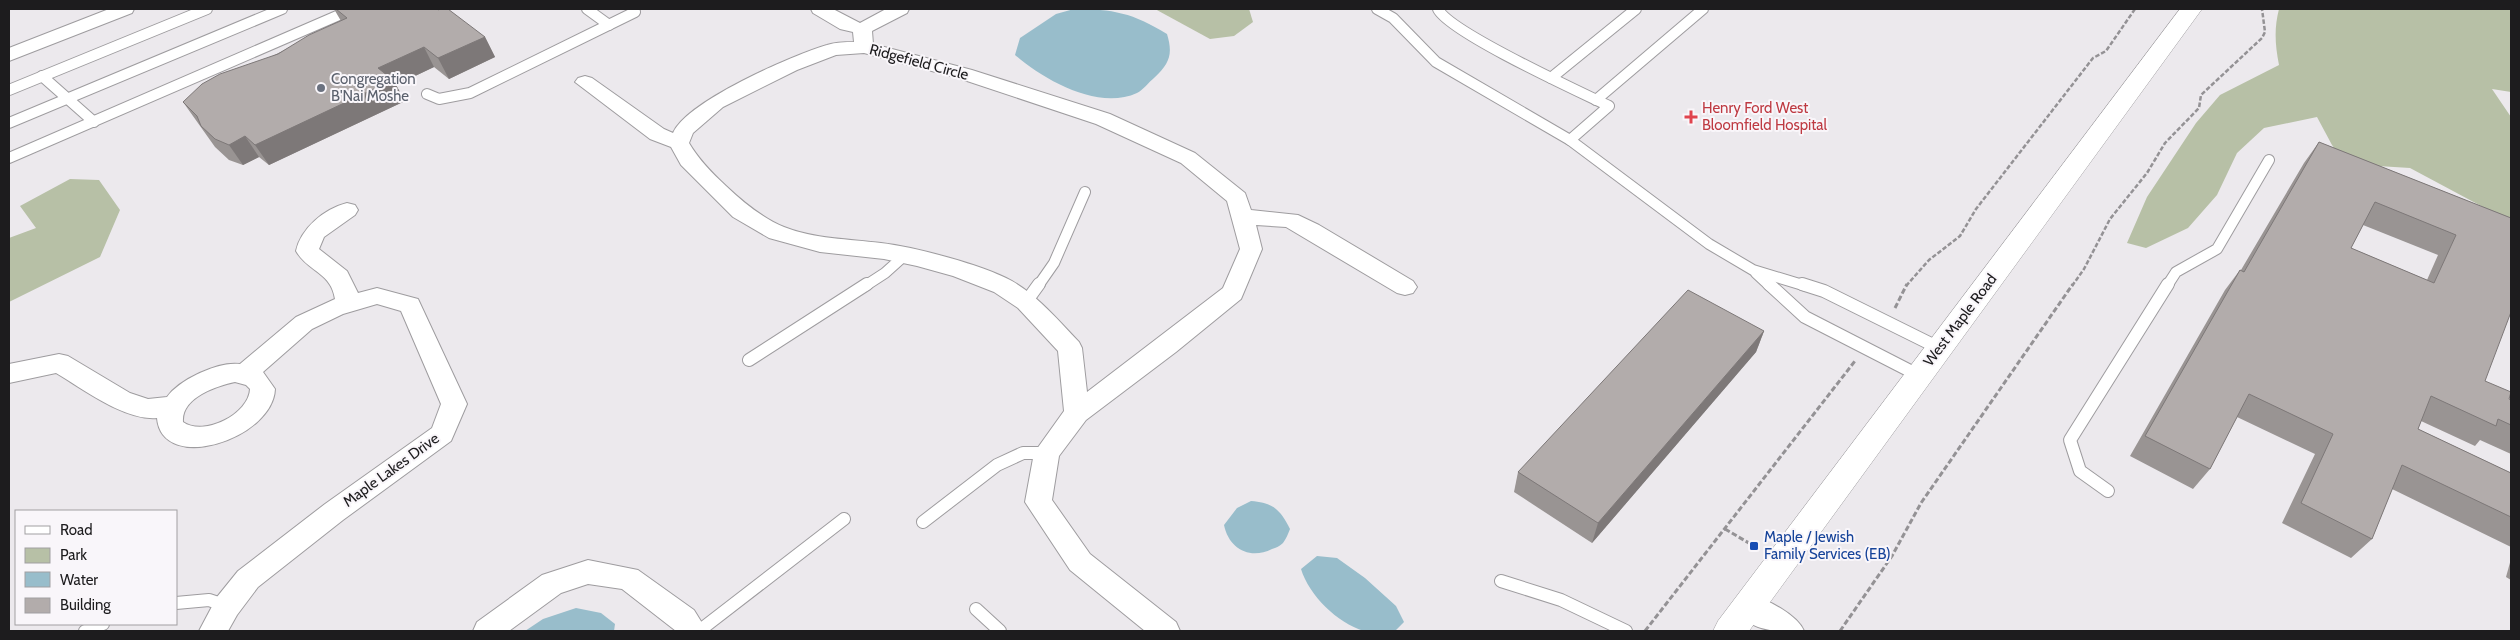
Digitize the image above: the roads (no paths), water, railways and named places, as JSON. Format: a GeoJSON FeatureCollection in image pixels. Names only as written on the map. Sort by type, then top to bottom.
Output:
{"type":"FeatureCollection","features":[{"type":"Feature","properties":{"kind":"main road","name":"West Maple Road"},"geometry":{"type":"LineString","coordinates":[[1730,631],[2191,9]]}},
{"type":"Feature","properties":{"kind":"street"},"geometry":{"type":"LineString","coordinates":[[9,55],[125,9]]}},
{"type":"Feature","properties":{"kind":"street"},"geometry":{"type":"LineString","coordinates":[[820,9],[847,25],[863,38],[900,9]]}},
{"type":"Feature","properties":{"kind":"street","name":"Ridgefield Circle"},"geometry":{"type":"LineString","coordinates":[[680,143],[684,130],[716,103],[790,66],[863,38],[1103,119],[1188,158],[1237,198],[1251,249],[1233,293],[1167,346],[1077,413],[1048,453],[1038,502],[1080,562],[1166,631]]}},
{"type":"Feature","properties":{"kind":"street"},"geometry":{"type":"LineString","coordinates":[[585,82],[657,134],[680,143],[688,160],[713,186],[742,212],[776,233],[820,244],[905,256],[960,270],[1002,286],[1026,302],[1070,348],[1077,413]]}},
{"type":"Feature","properties":{"kind":"street"},"geometry":{"type":"LineString","coordinates":[[347,210],[319,229],[308,240],[307,251],[314,259],[340,277],[346,290],[348,304]]}},
{"type":"Feature","properties":{"kind":"street"},"geometry":{"type":"LineString","coordinates":[[1242,217],[1290,220],[1311,230],[1405,287]]}},
{"type":"Feature","properties":{"kind":"street","name":"Maple Lakes Drive"},"geometry":{"type":"LineString","coordinates":[[213,631],[227,606],[248,579],[334,512],[442,434],[454,404],[410,305],[376,296],[335,308],[304,323],[245,374]]}},
{"type":"Feature","properties":{"kind":"street"},"geometry":{"type":"LineString","coordinates":[[9,374],[18,370],[59,363],[121,400],[148,408],[175,406]]}},
{"type":"Feature","properties":{"kind":"street"},"geometry":{"type":"LineString","coordinates":[[245,374],[257,379],[262,386],[262,396],[248,416],[220,433],[190,437],[179,434],[171,428],[169,420],[175,406],[191,389],[205,381],[220,376],[245,374]]}},
{"type":"Feature","properties":{"kind":"street"},"geometry":{"type":"LineString","coordinates":[[487,631],[552,584],[588,572],[628,578],[684,619],[694,631]]}},
{"type":"Feature","properties":{"kind":"street"},"geometry":{"type":"LineString","coordinates":[[1750,606],[1790,631]]}},
{"type":"Feature","properties":{"kind":"lane"},"geometry":{"type":"LineString","coordinates":[[9,90],[207,9]]}},
{"type":"Feature","properties":{"kind":"lane"},"geometry":{"type":"LineString","coordinates":[[9,123],[282,9]]}},
{"type":"Feature","properties":{"kind":"lane"},"geometry":{"type":"LineString","coordinates":[[9,158],[353,9]]}},
{"type":"Feature","properties":{"kind":"lane"},"geometry":{"type":"LineString","coordinates":[[587,9],[609,25]]}},
{"type":"Feature","properties":{"kind":"lane"},"geometry":{"type":"LineString","coordinates":[[1377,9],[1393,18],[1436,62],[1570,140],[1709,244],[1753,270],[1805,317],[1918,375]]}},
{"type":"Feature","properties":{"kind":"lane"},"geometry":{"type":"LineString","coordinates":[[1438,9],[1439,12],[1467,34],[1499,53],[1609,106],[1570,140]]}},
{"type":"Feature","properties":{"kind":"lane"},"geometry":{"type":"LineString","coordinates":[[1551,78],[1636,9]]}},
{"type":"Feature","properties":{"kind":"lane"},"geometry":{"type":"LineString","coordinates":[[1596,100],[1703,9]]}},
{"type":"Feature","properties":{"kind":"lane"},"geometry":{"type":"LineString","coordinates":[[427,94],[439,99],[470,93],[635,12]]}},
{"type":"Feature","properties":{"kind":"lane"},"geometry":{"type":"LineString","coordinates":[[42,76],[94,122]]}},
{"type":"Feature","properties":{"kind":"lane"},"geometry":{"type":"LineString","coordinates":[[2108,492],[2080,472],[2070,440],[2176,272],[2217,249],[2269,160]]}},
{"type":"Feature","properties":{"kind":"lane"},"geometry":{"type":"LineString","coordinates":[[1026,302],[1054,263],[1085,192]]}},
{"type":"Feature","properties":{"kind":"lane"},"geometry":{"type":"LineString","coordinates":[[748,360],[885,273],[905,256]]}},
{"type":"Feature","properties":{"kind":"lane"},"geometry":{"type":"LineString","coordinates":[[1753,270],[1824,291],[1939,348]]}},
{"type":"Feature","properties":{"kind":"lane"},"geometry":{"type":"LineString","coordinates":[[924,522],[997,465],[1023,453],[1048,453]]}},
{"type":"Feature","properties":{"kind":"lane"},"geometry":{"type":"LineString","coordinates":[[699,631],[844,519]]}},
{"type":"Feature","properties":{"kind":"lane"},"geometry":{"type":"LineString","coordinates":[[1500,581],[1561,600],[1626,631]]}},
{"type":"Feature","properties":{"kind":"lane"},"geometry":{"type":"LineString","coordinates":[[178,603],[209,600],[227,606]]}},
{"type":"Feature","properties":{"kind":"lane"},"geometry":{"type":"LineString","coordinates":[[976,609],[1000,631]]}},
{"type":"Feature","properties":{"kind":"lane"},"geometry":{"type":"LineString","coordinates":[[84,631],[100,625]]}},
{"type":"Feature","properties":{"kind":"water"},"geometry":{"type":"Polygon","coordinates":[[[1074,9],[1112,11],[1144,21],[1167,34],[1170,53],[1164,68],[1137,93],[1122,98],[1106,98],[1072,90],[1056,83],[1015,55],[1020,38],[1056,14],[1074,9]]]}},
{"type":"Feature","properties":{"kind":"water"},"geometry":{"type":"Polygon","coordinates":[[[1251,501],[1265,503],[1275,508],[1286,522],[1290,529],[1283,543],[1279,546],[1264,552],[1248,553],[1236,546],[1231,540],[1224,525],[1237,508],[1251,501]]]}},
{"type":"Feature","properties":{"kind":"water"},"geometry":{"type":"Polygon","coordinates":[[[1317,556],[1337,558],[1365,578],[1396,606],[1404,622],[1395,631],[1368,632],[1344,622],[1334,615],[1310,589],[1301,569],[1317,556]]]}},
{"type":"Feature","properties":{"kind":"water"},"geometry":{"type":"Polygon","coordinates":[[[576,608],[601,613],[615,624],[614,631],[525,631],[543,619],[576,608]]]}},
{"type":"Feature","properties":{"kind":"place","name":"Congregation B'Nai Moshe"},"geometry":{"type":"Point","coordinates":[321,88]}},
{"type":"Feature","properties":{"kind":"place","name":"Henry Ford West Bloomfield Hospital"},"geometry":{"type":"Point","coordinates":[1691,117]}},
{"type":"Feature","properties":{"kind":"place","name":"Maple / Jewish Family Services (EB)"},"geometry":{"type":"Point","coordinates":[1754,546]}}]}
